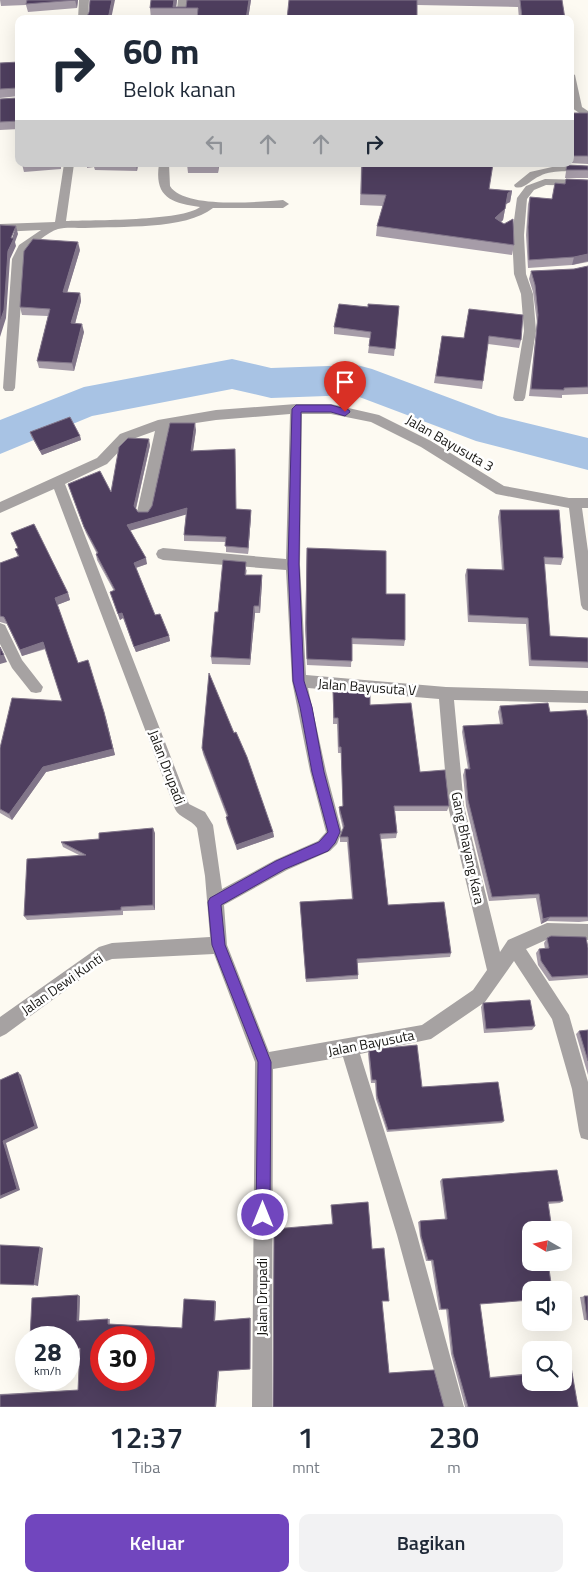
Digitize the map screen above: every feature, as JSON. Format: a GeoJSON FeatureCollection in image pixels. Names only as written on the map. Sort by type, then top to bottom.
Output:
{"type":"FeatureCollection","features":[{"type":"Feature","properties":{"kind":"street"},"geometry":{"type":"LineString","coordinates":[[83,15],[84,0]]}},
{"type":"Feature","properties":{"kind":"street"},"geometry":{"type":"LineString","coordinates":[[181,15],[183,0]]}},
{"type":"Feature","properties":{"kind":"street"},"geometry":{"type":"LineString","coordinates":[[574,94],[577,108],[588,116]]}},
{"type":"Feature","properties":{"kind":"street"},"geometry":{"type":"LineString","coordinates":[[9,388],[18,259],[23,248],[57,225],[68,167]]}},
{"type":"Feature","properties":{"kind":"street"},"geometry":{"type":"LineString","coordinates":[[164,167],[163,182],[170,195],[186,203],[283,204]]}},
{"type":"Feature","properties":{"kind":"street"},"geometry":{"type":"LineString","coordinates":[[506,226],[510,223],[513,197],[522,182],[541,172],[557,168],[588,169]]}},
{"type":"Feature","properties":{"kind":"street"},"geometry":{"type":"LineString","coordinates":[[519,398],[530,326],[518,235],[521,204],[524,194],[530,188],[545,182],[588,183]]}},
{"type":"Feature","properties":{"kind":"street"},"geometry":{"type":"LineString","coordinates":[[0,228],[122,223],[172,218],[201,212],[210,204]]}},
{"type":"Feature","properties":{"kind":"street"},"geometry":{"type":"LineString","coordinates":[[0,508],[102,461],[125,437],[163,423],[216,415],[296,409]]}},
{"type":"Feature","properties":{"kind":"street","name":"Jalan Bayusuta 3"},"geometry":{"type":"LineString","coordinates":[[296,409],[331,409],[374,418],[426,444],[501,490],[581,503]]}},
{"type":"Feature","properties":{"kind":"street","name":"Jalan Bayusuta V"},"geometry":{"type":"LineString","coordinates":[[296,409],[293,564],[299,681],[446,693],[588,698]]}},
{"type":"Feature","properties":{"kind":"street"},"geometry":{"type":"LineString","coordinates":[[144,512],[163,423]]}},
{"type":"Feature","properties":{"kind":"street","name":"Jalan Drupadi"},"geometry":{"type":"LineString","coordinates":[[58,482],[183,810],[199,817],[205,825],[219,945],[264,1062],[262,1407]]}},
{"type":"Feature","properties":{"kind":"street"},"geometry":{"type":"LineString","coordinates":[[581,503],[588,605]]}},
{"type":"Feature","properties":{"kind":"street"},"geometry":{"type":"LineString","coordinates":[[163,554],[293,564]]}},
{"type":"Feature","properties":{"kind":"street"},"geometry":{"type":"LineString","coordinates":[[0,629],[17,664],[36,687]]}},
{"type":"Feature","properties":{"kind":"street"},"geometry":{"type":"LineString","coordinates":[[214,902],[281,865],[324,846],[331,839],[334,832],[318,772],[306,707],[299,681]]}},
{"type":"Feature","properties":{"kind":"street","name":"Gang Bhayang Kara"},"geometry":{"type":"LineString","coordinates":[[446,693],[456,806],[496,972]]}},
{"type":"Feature","properties":{"kind":"street"},"geometry":{"type":"LineString","coordinates":[[588,932],[547,931],[514,946],[560,1015],[581,1089],[588,1131]]}},
{"type":"Feature","properties":{"kind":"street","name":"Jalan Dewi Kunti"},"geometry":{"type":"LineString","coordinates":[[0,1028],[99,955],[112,951],[219,945]]}},
{"type":"Feature","properties":{"kind":"street","name":"Jalan Bayusuta"},"geometry":{"type":"LineString","coordinates":[[264,1062],[424,1033],[479,996],[514,946]]}},
{"type":"Feature","properties":{"kind":"street"},"geometry":{"type":"LineString","coordinates":[[349,1048],[407,1235],[454,1407]]}},
{"type":"Feature","properties":{"kind":"building"},"geometry":{"type":"Polygon","coordinates":[[[27,0],[76,0],[26,4],[27,0]]]}},
{"type":"Feature","properties":{"kind":"building"},"geometry":{"type":"Polygon","coordinates":[[[90,0],[112,0],[109,15],[88,15],[90,0]]]}},
{"type":"Feature","properties":{"kind":"building"},"geometry":{"type":"Polygon","coordinates":[[[151,0],[174,0],[173,7],[186,7],[187,0],[249,0],[247,15],[197,15],[198,8],[150,8],[151,0]]]}},
{"type":"Feature","properties":{"kind":"building"},"geometry":{"type":"Polygon","coordinates":[[[289,0],[417,0],[417,15],[287,15],[289,0]]]}},
{"type":"Feature","properties":{"kind":"building"},"geometry":{"type":"Polygon","coordinates":[[[520,0],[562,0],[564,15],[522,15],[520,0]]]}},
{"type":"Feature","properties":{"kind":"building"},"geometry":{"type":"Polygon","coordinates":[[[15,62],[15,88],[0,89],[0,63],[15,62]]]}},
{"type":"Feature","properties":{"kind":"building"},"geometry":{"type":"Polygon","coordinates":[[[15,98],[15,121],[0,122],[0,99],[15,98]]]}},
{"type":"Feature","properties":{"kind":"building"},"geometry":{"type":"Polygon","coordinates":[[[574,113],[588,113],[588,156],[574,156],[574,113]]]}},
{"type":"Feature","properties":{"kind":"building"},"geometry":{"type":"Polygon","coordinates":[[[574,165],[588,166],[588,170],[566,170],[567,167],[574,167],[574,165]]]}},
{"type":"Feature","properties":{"kind":"building"},"geometry":{"type":"Polygon","coordinates":[[[362,167],[493,167],[489,189],[512,191],[508,193],[505,209],[495,218],[504,224],[513,219],[514,245],[377,226],[386,195],[361,194],[362,167]]]}},
{"type":"Feature","properties":{"kind":"building"},"geometry":{"type":"Polygon","coordinates":[[[566,179],[588,180],[588,254],[574,257],[529,260],[528,227],[530,197],[552,199],[555,183],[565,184],[566,179]]]}},
{"type":"Feature","properties":{"kind":"building"},"geometry":{"type":"Polygon","coordinates":[[[0,225],[16,226],[11,238],[14,238],[8,251],[4,310],[0,322],[0,225]]]}},
{"type":"Feature","properties":{"kind":"building"},"geometry":{"type":"Polygon","coordinates":[[[33,239],[78,242],[63,292],[80,293],[71,323],[82,324],[72,363],[37,361],[50,309],[20,307],[24,251],[33,239]]]}},
{"type":"Feature","properties":{"kind":"building"},"geometry":{"type":"Polygon","coordinates":[[[588,266],[588,387],[564,388],[564,390],[531,389],[538,315],[535,285],[531,271],[574,269],[588,266]]]}},
{"type":"Feature","properties":{"kind":"building"},"geometry":{"type":"Polygon","coordinates":[[[339,304],[368,307],[368,304],[399,306],[395,349],[369,346],[371,332],[334,327],[339,304]]]}},
{"type":"Feature","properties":{"kind":"building"},"geometry":{"type":"Polygon","coordinates":[[[469,309],[523,315],[521,340],[489,336],[483,381],[436,376],[442,336],[464,338],[469,309]]]}},
{"type":"Feature","properties":{"kind":"building"},"geometry":{"type":"Polygon","coordinates":[[[70,417],[80,436],[40,451],[30,432],[70,417]]]}},
{"type":"Feature","properties":{"kind":"building"},"geometry":{"type":"Polygon","coordinates":[[[170,423],[195,423],[191,451],[235,449],[236,509],[251,510],[248,548],[225,546],[226,537],[184,535],[187,508],[127,525],[146,558],[134,563],[155,615],[160,614],[169,636],[134,647],[122,613],[118,614],[110,592],[115,590],[84,527],[68,484],[100,471],[111,492],[119,447],[128,438],[149,439],[134,506],[138,512],[148,512],[152,506],[170,423]]]}},
{"type":"Feature","properties":{"kind":"building"},"geometry":{"type":"Polygon","coordinates":[[[500,510],[559,510],[563,558],[544,557],[550,636],[588,638],[588,662],[531,660],[528,618],[469,615],[467,569],[504,570],[500,510]]]}},
{"type":"Feature","properties":{"kind":"building"},"geometry":{"type":"Polygon","coordinates":[[[34,524],[68,593],[55,598],[78,663],[88,660],[113,749],[43,767],[9,814],[0,809],[0,748],[12,698],[62,701],[43,642],[20,650],[4,617],[0,616],[0,563],[19,556],[15,549],[18,548],[11,533],[34,524]]]}},
{"type":"Feature","properties":{"kind":"building"},"geometry":{"type":"Polygon","coordinates":[[[307,548],[386,551],[386,594],[405,594],[405,640],[352,638],[352,661],[307,659],[307,548]]]}},
{"type":"Feature","properties":{"kind":"building"},"geometry":{"type":"Polygon","coordinates":[[[223,560],[246,562],[245,575],[262,575],[259,606],[254,606],[250,659],[211,657],[215,612],[218,612],[223,560]]]}},
{"type":"Feature","properties":{"kind":"building"},"geometry":{"type":"Polygon","coordinates":[[[0,647],[4,655],[0,656],[0,647]]]}},
{"type":"Feature","properties":{"kind":"building"},"geometry":{"type":"Polygon","coordinates":[[[209,673],[234,733],[236,732],[247,757],[273,832],[236,845],[226,817],[228,816],[202,748],[209,673]]]}},
{"type":"Feature","properties":{"kind":"building"},"geometry":{"type":"Polygon","coordinates":[[[370,691],[370,705],[411,703],[420,772],[445,770],[449,806],[394,806],[397,833],[380,834],[388,905],[444,902],[451,953],[357,959],[358,975],[306,979],[300,902],[353,899],[348,837],[340,837],[344,826],[339,807],[343,806],[341,747],[339,747],[338,718],[334,718],[333,692],[370,691]]]}},
{"type":"Feature","properties":{"kind":"building"},"geometry":{"type":"Polygon","coordinates":[[[548,703],[550,712],[586,710],[588,720],[588,917],[550,917],[543,919],[539,894],[492,897],[468,800],[465,769],[470,769],[463,726],[503,724],[500,706],[548,703]]]}},
{"type":"Feature","properties":{"kind":"building"},"geometry":{"type":"Polygon","coordinates":[[[153,828],[153,905],[121,907],[121,910],[24,916],[27,859],[86,855],[61,842],[99,839],[99,833],[153,828]]]}},
{"type":"Feature","properties":{"kind":"building"},"geometry":{"type":"Polygon","coordinates":[[[551,936],[586,937],[588,975],[552,977],[541,961],[539,949],[549,948],[547,938],[551,936]]]}},
{"type":"Feature","properties":{"kind":"building"},"geometry":{"type":"Polygon","coordinates":[[[530,1000],[535,1026],[486,1029],[483,1003],[530,1000]]]}},
{"type":"Feature","properties":{"kind":"building"},"geometry":{"type":"Polygon","coordinates":[[[588,1030],[588,1061],[579,1031],[588,1030]]]}},
{"type":"Feature","properties":{"kind":"building"},"geometry":{"type":"Polygon","coordinates":[[[417,1045],[422,1087],[498,1082],[504,1121],[388,1130],[377,1096],[376,1080],[372,1080],[369,1051],[417,1045]]]}},
{"type":"Feature","properties":{"kind":"building"},"geometry":{"type":"Polygon","coordinates":[[[18,1072],[35,1126],[3,1141],[17,1189],[0,1196],[0,1080],[18,1072]]]}},
{"type":"Feature","properties":{"kind":"building"},"geometry":{"type":"Polygon","coordinates":[[[557,1170],[563,1201],[548,1202],[551,1221],[522,1221],[522,1271],[549,1271],[551,1281],[522,1281],[522,1301],[480,1304],[490,1378],[522,1375],[522,1391],[572,1391],[572,1372],[578,1407],[468,1407],[453,1354],[448,1309],[441,1309],[433,1260],[428,1260],[421,1236],[420,1221],[447,1219],[442,1179],[557,1170]]]}},
{"type":"Feature","properties":{"kind":"building"},"geometry":{"type":"Polygon","coordinates":[[[368,1202],[372,1249],[384,1248],[389,1301],[382,1301],[389,1373],[434,1370],[444,1407],[273,1407],[274,1229],[333,1224],[331,1205],[368,1202]]]}},
{"type":"Feature","properties":{"kind":"building"},"geometry":{"type":"Polygon","coordinates":[[[0,1245],[40,1247],[34,1285],[0,1284],[0,1245]]]}},
{"type":"Feature","properties":{"kind":"building"},"geometry":{"type":"Polygon","coordinates":[[[78,1295],[77,1321],[108,1319],[108,1324],[145,1326],[90,1326],[90,1391],[155,1391],[155,1327],[182,1328],[184,1299],[215,1301],[214,1321],[250,1318],[250,1369],[218,1371],[215,1407],[0,1407],[0,1395],[80,1391],[80,1326],[31,1326],[32,1298],[78,1295]]]}},
{"type":"Feature","properties":{"kind":"building"},"geometry":{"type":"Polygon","coordinates":[[[584,1296],[588,1296],[588,1320],[587,1320],[584,1296]]]}},
{"type":"Feature","properties":{"kind":"waterway"},"geometry":{"type":"LineString","coordinates":[[0,438],[84,402],[232,374],[271,383],[357,380],[491,430],[588,454]]}},
{"type":"Feature","properties":{"kind":"route"},"geometry":{"type":"LineString","coordinates":[[263,1215],[264,1062],[219,945],[214,902],[281,865],[324,846],[331,839],[334,832],[318,772],[306,707],[299,681],[293,564],[296,409],[331,409],[345,412]]}}]}
